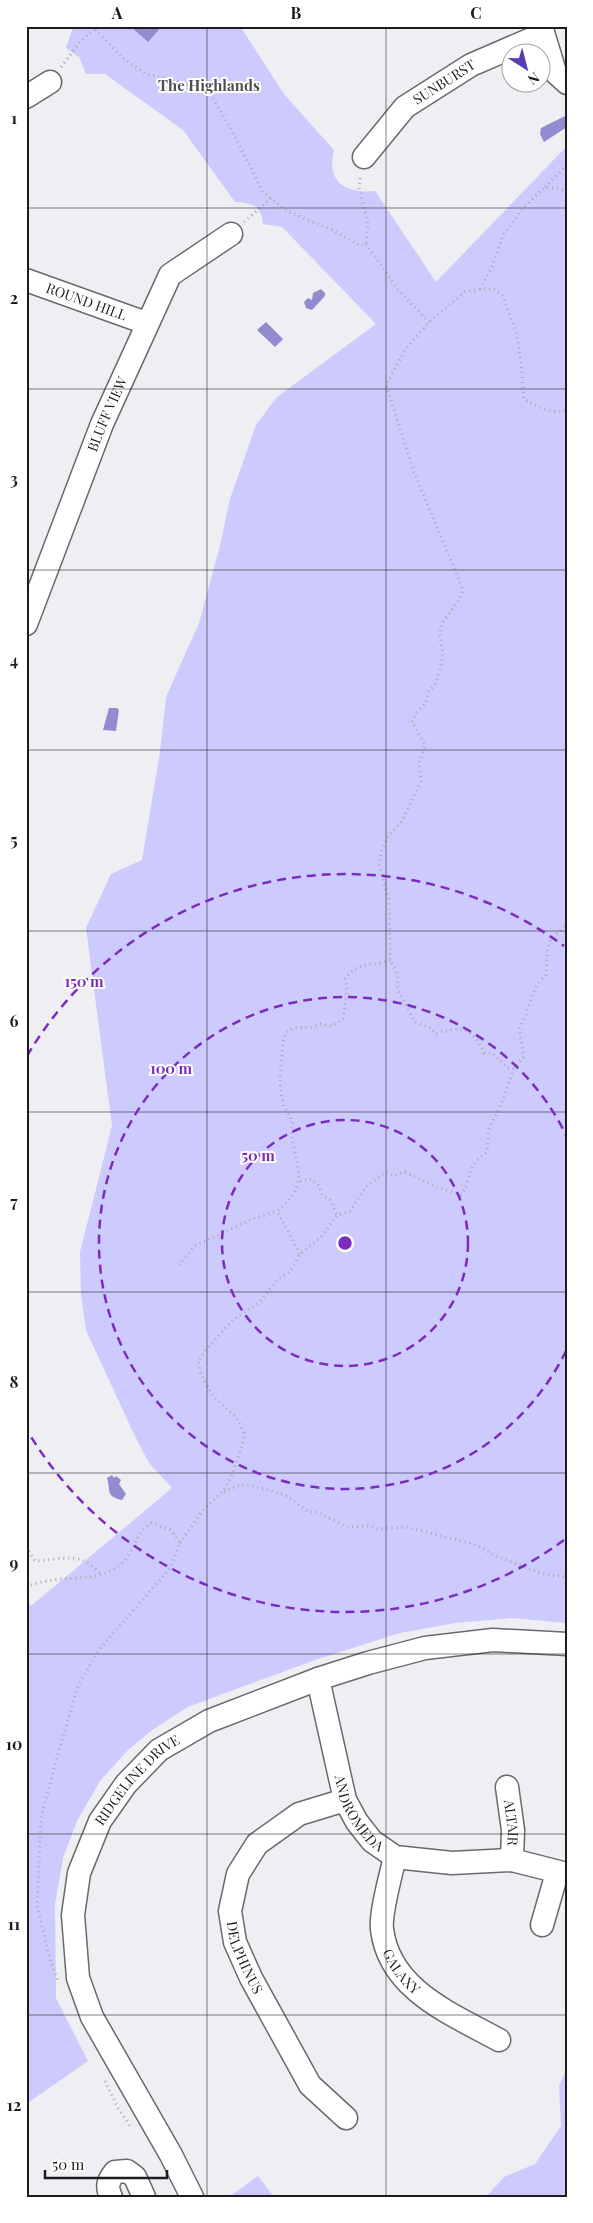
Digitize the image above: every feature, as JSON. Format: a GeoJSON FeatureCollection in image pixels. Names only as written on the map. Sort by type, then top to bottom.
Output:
{"type":"FeatureCollection","features":[{"type":"Feature","properties":{"kind":"street"},"geometry":{"type":"LineString","coordinates":[[542,30],[555,72],[567,83]]}},
{"type":"Feature","properties":{"kind":"street","name":"SUNBURST"},"geometry":{"type":"LineString","coordinates":[[364,157],[405,107],[472,65],[542,30]]}},
{"type":"Feature","properties":{"kind":"street"},"geometry":{"type":"LineString","coordinates":[[26,97],[50,82]]}},
{"type":"Feature","properties":{"kind":"street","name":"BLUFF VIEW"},"geometry":{"type":"LineString","coordinates":[[26,624],[102,424],[146,323],[170,275],[231,234]]}},
{"type":"Feature","properties":{"kind":"street","name":"ROUND HILL"},"geometry":{"type":"LineString","coordinates":[[26,280],[146,323]]}},
{"type":"Feature","properties":{"kind":"street","name":"RIDGELINE DRIVE"},"geometry":{"type":"LineString","coordinates":[[192,2197],[171,2155],[92,2017],[78,1978],[73,1915],[80,1873],[100,1821],[126,1784],[159,1750],[209,1721],[318,1679],[425,1648],[493,1640],[567,1644]]}},
{"type":"Feature","properties":{"kind":"street","name":"ANDROMEDA"},"geometry":{"type":"LineString","coordinates":[[318,1679],[345,1800],[357,1822],[372,1841],[395,1857],[452,1864],[512,1860],[562,1874]]}},
{"type":"Feature","properties":{"kind":"street","name":"ALTAIR"},"geometry":{"type":"LineString","coordinates":[[507,1787],[513,1830],[512,1860]]}},
{"type":"Feature","properties":{"kind":"street","name":"DELPHINUS"},"geometry":{"type":"LineString","coordinates":[[345,1800],[300,1814],[257,1844],[238,1874],[230,1911],[235,1942],[251,1978],[310,2085],[346,2118]]}},
{"type":"Feature","properties":{"kind":"street","name":"GALAXY"},"geometry":{"type":"LineString","coordinates":[[395,1857],[382,1928],[389,1956],[401,1976],[427,2000],[499,2040]]}},
{"type":"Feature","properties":{"kind":"street"},"geometry":{"type":"LineString","coordinates":[[542,1925],[562,1874]]}},
{"type":"Feature","properties":{"kind":"street"},"geometry":{"type":"LineString","coordinates":[[111,2197],[107,2188],[109,2179],[116,2172],[127,2171],[135,2177],[144,2197]]}},
{"type":"Feature","properties":{"kind":"path"},"geometry":{"type":"LineString","coordinates":[[50,82],[79,43],[93,28],[124,59],[146,74],[182,82],[211,95],[230,127],[263,192],[287,211],[332,230],[359,245],[366,244]]}},
{"type":"Feature","properties":{"kind":"path"},"geometry":{"type":"LineString","coordinates":[[364,157],[359,187],[368,224],[366,244],[398,290],[429,322]]}},
{"type":"Feature","properties":{"kind":"path"},"geometry":{"type":"LineString","coordinates":[[480,289],[492,267],[504,235],[524,207],[567,165]]}},
{"type":"Feature","properties":{"kind":"path"},"geometry":{"type":"LineString","coordinates":[[545,186],[567,190]]}},
{"type":"Feature","properties":{"kind":"path"},"geometry":{"type":"LineString","coordinates":[[231,234],[271,198]]}},
{"type":"Feature","properties":{"kind":"path"},"geometry":{"type":"LineString","coordinates":[[514,1068],[508,1068],[492,1053],[484,1053],[479,1042],[466,1030],[458,1028],[435,1034],[431,1028],[415,1022],[398,991],[397,974],[390,960],[388,902],[379,865],[382,850],[389,835],[401,824],[421,781],[419,764],[425,745],[412,722],[416,713],[426,703],[428,692],[435,685],[443,652],[439,632],[442,623],[459,600],[463,590],[414,472],[386,385],[405,350],[429,322],[465,292],[494,289],[503,296],[519,345],[524,399],[533,406],[542,406],[551,412],[567,410]]}},
{"type":"Feature","properties":{"kind":"path"},"geometry":{"type":"LineString","coordinates":[[26,844],[27,838]]}},
{"type":"Feature","properties":{"kind":"path"},"geometry":{"type":"LineString","coordinates":[[180,1544],[203,1510],[222,1492],[232,1476],[244,1433],[236,1417],[214,1397],[201,1375],[198,1361],[234,1319],[260,1302],[276,1280],[290,1272],[300,1254],[321,1237],[337,1215],[350,1211],[367,1186],[386,1172],[394,1176],[405,1172],[434,1186],[461,1194],[469,1184],[469,1173],[475,1160],[487,1152],[489,1129],[504,1098],[514,1068],[524,1057],[519,1029],[538,983],[546,975],[547,953],[551,939],[567,924]]}},
{"type":"Feature","properties":{"kind":"path"},"geometry":{"type":"LineString","coordinates":[[179,1265],[195,1246],[250,1220],[276,1211],[289,1201],[296,1192],[300,1181],[291,1131],[293,1122],[284,1106],[280,1078],[283,1042],[286,1033],[294,1028],[311,1027],[321,1024],[332,1026],[344,1019],[347,990],[345,979],[350,971],[366,964],[379,965],[390,960]]}},
{"type":"Feature","properties":{"kind":"path"},"geometry":{"type":"LineString","coordinates":[[300,1181],[311,1179],[319,1186],[322,1195],[330,1200],[337,1215]]}},
{"type":"Feature","properties":{"kind":"path"},"geometry":{"type":"LineString","coordinates":[[276,1211],[300,1254]]}},
{"type":"Feature","properties":{"kind":"path"},"geometry":{"type":"LineString","coordinates":[[222,1492],[240,1485],[250,1485],[285,1495],[308,1512],[318,1512],[347,1527],[406,1527],[477,1545],[496,1556],[532,1570],[549,1575],[567,1577]]}},
{"type":"Feature","properties":{"kind":"path"},"geometry":{"type":"LineString","coordinates":[[26,1547],[35,1560],[73,1558],[84,1560],[92,1565],[102,1576]]}},
{"type":"Feature","properties":{"kind":"shaded area"},"geometry":{"type":"Polygon","coordinates":[[[69,26],[240,26],[284,94],[334,150],[333,170],[340,184],[355,190],[375,191],[436,282],[567,146],[567,1623],[512,1618],[455,1623],[400,1633],[315,1660],[188,1707],[152,1730],[127,1751],[100,1781],[77,1821],[63,1858],[55,1904],[56,1998],[88,2061],[26,2104],[26,1599],[31,1606],[172,1488],[149,1463],[86,1330],[81,1295],[80,1252],[112,1126],[86,928],[111,874],[142,860],[160,752],[166,697],[199,623],[220,546],[230,499],[256,425],[277,397],[376,324],[282,227],[263,224],[261,213],[255,207],[251,204],[235,202],[183,130],[105,74],[86,74],[79,57],[66,48],[72,30],[69,26]]]}},
{"type":"Feature","properties":{"kind":"shaded area"},"geometry":{"type":"Polygon","coordinates":[[[130,26],[162,26],[148,42],[130,26]]]}},
{"type":"Feature","properties":{"kind":"shaded area"},"geometry":{"type":"Polygon","coordinates":[[[565,116],[567,127],[544,142],[540,134],[541,128],[565,116]]]}},
{"type":"Feature","properties":{"kind":"shaded area"},"geometry":{"type":"Polygon","coordinates":[[[321,289],[325,296],[312,310],[306,308],[304,302],[308,298],[312,300],[313,293],[321,289]]]}},
{"type":"Feature","properties":{"kind":"shaded area"},"geometry":{"type":"Polygon","coordinates":[[[266,322],[283,339],[275,347],[257,330],[266,322]]]}},
{"type":"Feature","properties":{"kind":"shaded area"},"geometry":{"type":"Polygon","coordinates":[[[109,708],[117,708],[119,710],[116,731],[103,730],[109,708]]]}},
{"type":"Feature","properties":{"kind":"shaded area"},"geometry":{"type":"Polygon","coordinates":[[[112,1475],[114,1478],[116,1476],[121,1480],[119,1484],[126,1494],[122,1500],[111,1495],[107,1478],[112,1475]]]}},
{"type":"Feature","properties":{"kind":"shaded area"},"geometry":{"type":"Polygon","coordinates":[[[567,2068],[567,2197],[486,2197],[504,2177],[535,2164],[561,2126],[559,2086],[567,2068]]]}},
{"type":"Feature","properties":{"kind":"shaded area"},"geometry":{"type":"Polygon","coordinates":[[[258,2176],[274,2197],[229,2197],[258,2176]]]}},
{"type":"Feature","properties":{"kind":"district","name":"The Highlands"},"geometry":{"type":"Point","coordinates":[209,86]}}]}
